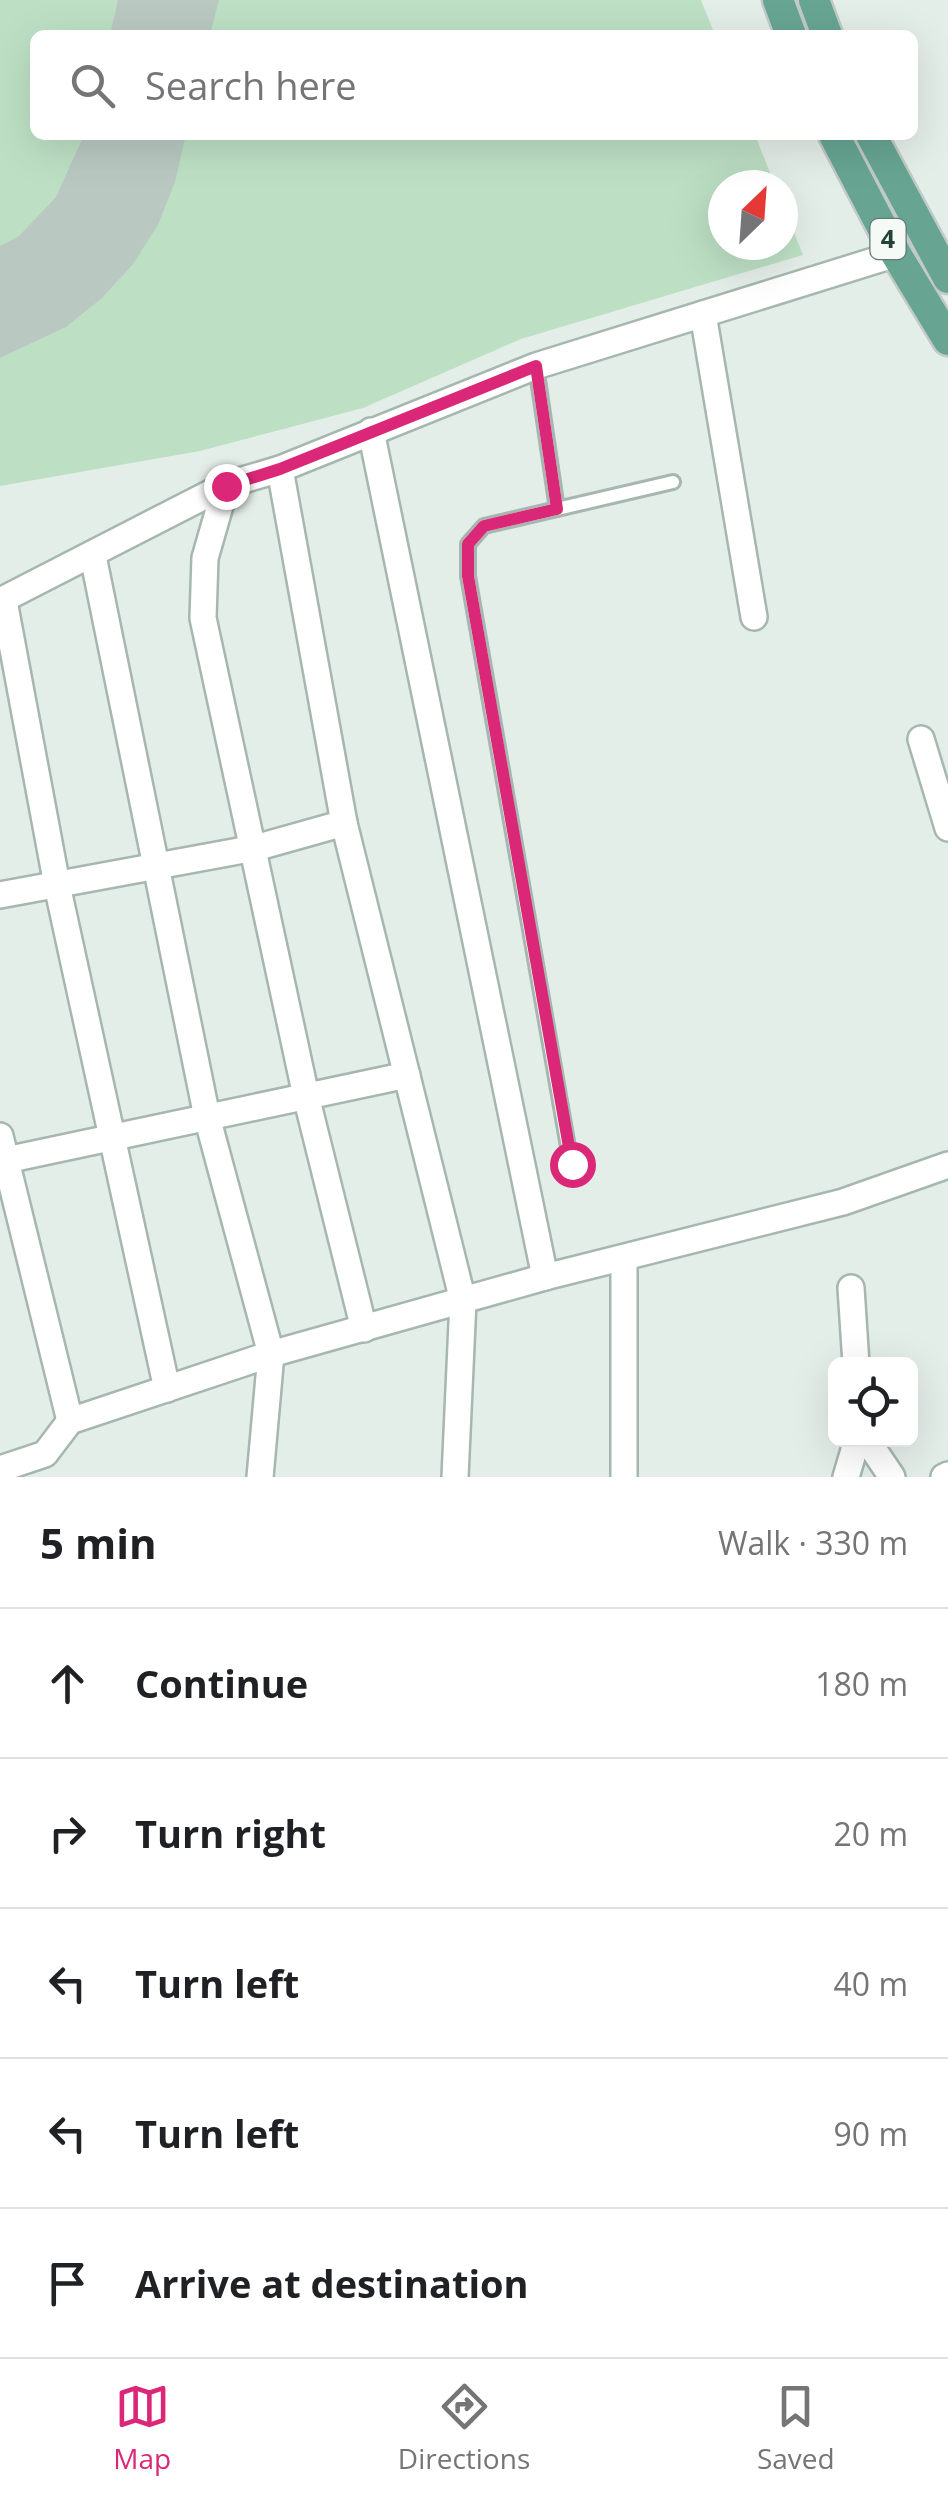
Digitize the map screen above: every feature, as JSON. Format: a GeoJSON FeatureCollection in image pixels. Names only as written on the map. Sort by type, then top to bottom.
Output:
{"type":"FeatureCollection","features":[{"type":"Feature","properties":{"kind":"main road"},"geometry":{"type":"LineString","coordinates":[[778,0],[789,30]]}},
{"type":"Feature","properties":{"kind":"main road"},"geometry":{"type":"LineString","coordinates":[[814,0],[826,30]]}},
{"type":"Feature","properties":{"kind":"main road","name":"4"},"geometry":{"type":"LineString","coordinates":[[837,140],[896,254],[948,340]]}},
{"type":"Feature","properties":{"kind":"main road"},"geometry":{"type":"LineString","coordinates":[[874,140],[948,278]]}},
{"type":"Feature","properties":{"kind":"street"},"geometry":{"type":"LineString","coordinates":[[167,1389],[57,885],[2,601],[226,486],[280,469],[536,366],[896,254]]}},
{"type":"Feature","properties":{"kind":"street"},"geometry":{"type":"LineString","coordinates":[[703,314],[754,617]]}},
{"type":"Feature","properties":{"kind":"street"},"geometry":{"type":"LineString","coordinates":[[371,432],[545,1277]]}},
{"type":"Feature","properties":{"kind":"street"},"geometry":{"type":"LineString","coordinates":[[280,469],[344,823],[463,1300],[454,1477]]}},
{"type":"Feature","properties":{"kind":"street"},"geometry":{"type":"LineString","coordinates":[[226,486],[204,558],[202,606],[306,1096],[364,1330]]}},
{"type":"Feature","properties":{"kind":"street"},"geometry":{"type":"LineString","coordinates":[[92,556],[152,866],[207,1117],[271,1354],[260,1477]]}},
{"type":"Feature","properties":{"kind":"street"},"geometry":{"type":"LineString","coordinates":[[921,739],[948,828]]}},
{"type":"Feature","properties":{"kind":"street"},"geometry":{"type":"LineString","coordinates":[[0,895],[255,848],[344,823]]}},
{"type":"Feature","properties":{"kind":"street"},"geometry":{"type":"LineString","coordinates":[[0,1469],[48,1466],[70,1421],[3,1148],[114,1137],[407,1075]]}},
{"type":"Feature","properties":{"kind":"street"},"geometry":{"type":"LineString","coordinates":[[70,1421],[271,1354],[545,1277],[843,1202],[948,1165]]}},
{"type":"Feature","properties":{"kind":"street"},"geometry":{"type":"LineString","coordinates":[[624,1258],[624,1477]]}},
{"type":"Feature","properties":{"kind":"street"},"geometry":{"type":"LineString","coordinates":[[852,1288],[856,1357]]}},
{"type":"Feature","properties":{"kind":"street"},"geometry":{"type":"LineString","coordinates":[[846,1477],[856,1447]]}},
{"type":"Feature","properties":{"kind":"street"},"geometry":{"type":"LineString","coordinates":[[871,1447],[892,1477]]}},
{"type":"Feature","properties":{"kind":"lane"},"geometry":{"type":"LineString","coordinates":[[536,366],[557,509]]}},
{"type":"Feature","properties":{"kind":"lane"},"geometry":{"type":"LineString","coordinates":[[572,1164],[468,576],[468,544],[484,526],[673,482]]}},
{"type":"Feature","properties":{"kind":"green space"},"geometry":{"type":"Polygon","coordinates":[[[0,0],[701,0],[713,30],[30,30],[30,140],[757,140],[769,170],[708,170],[708,260],[786,260],[521,339],[363,408],[200,451],[0,486],[0,0]]]}},
{"type":"Feature","properties":{"kind":"building"},"geometry":{"type":"Polygon","coordinates":[[[118,0],[219,0],[211,30],[111,30],[118,0]]]}},
{"type":"Feature","properties":{"kind":"building"},"geometry":{"type":"Polygon","coordinates":[[[82,140],[185,140],[175,182],[158,225],[133,264],[102,298],[66,327],[0,358],[0,246],[19,236],[56,197],[82,140]]]}},
{"type":"Feature","properties":{"kind":"route"},"geometry":{"type":"LineString","coordinates":[[226,486],[280,469],[536,366],[557,509],[484,526],[468,544],[468,576],[572,1164]]}}]}
